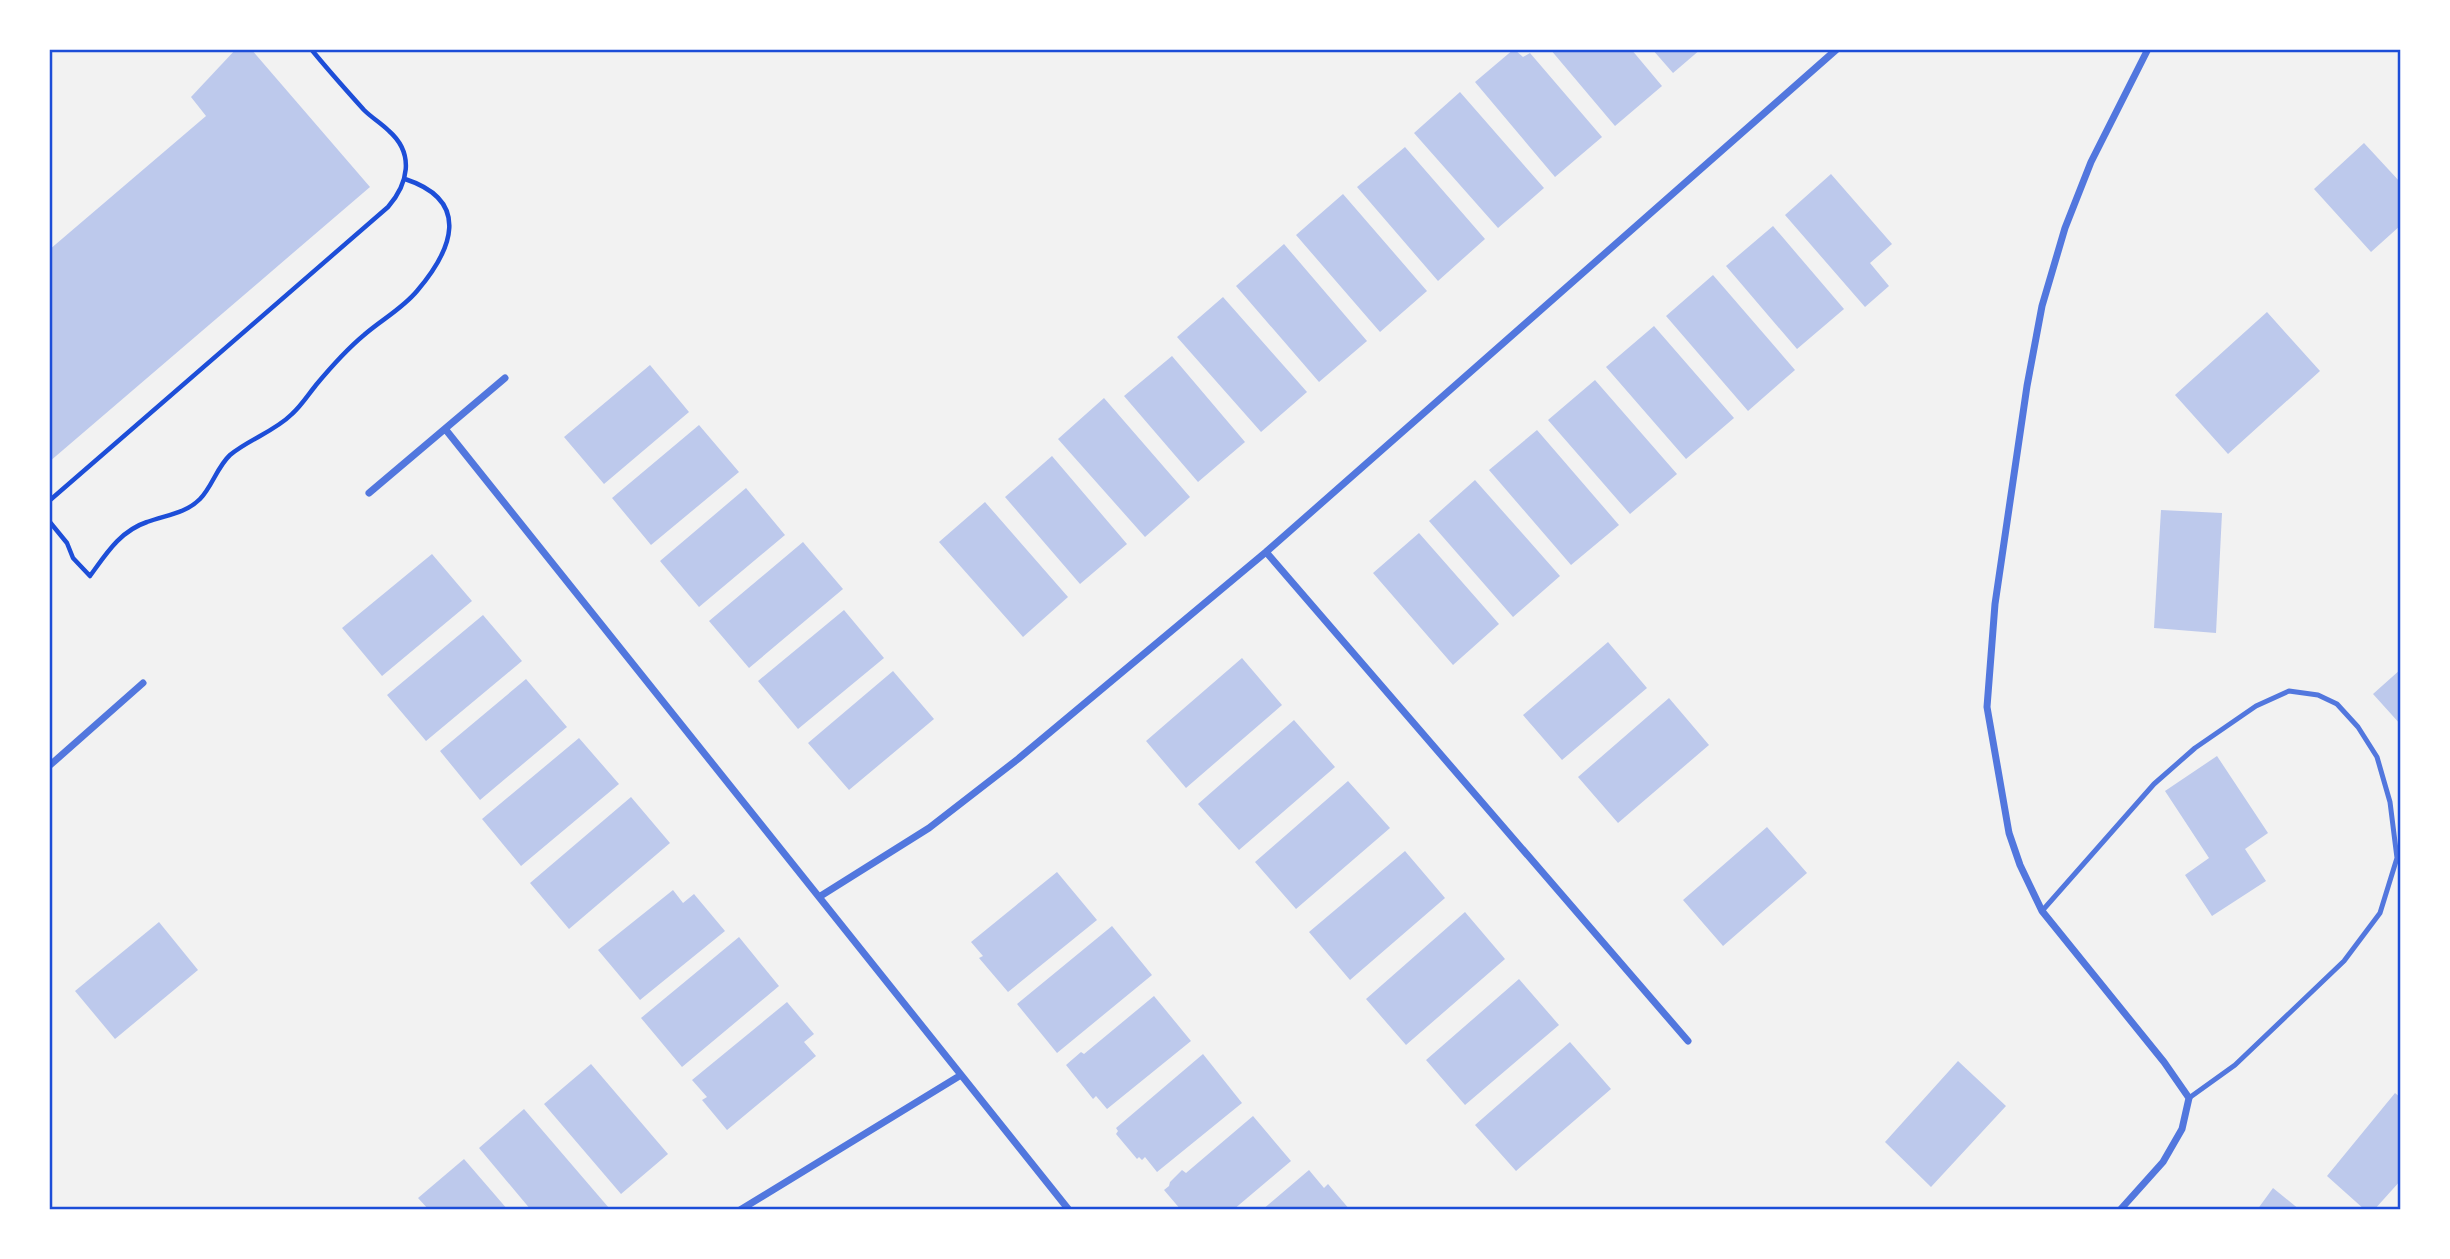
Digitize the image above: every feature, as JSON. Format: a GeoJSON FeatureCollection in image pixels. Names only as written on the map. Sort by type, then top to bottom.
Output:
{"type":"FeatureCollection","features":[{"type":"Feature","properties":{"kind":"street"},"geometry":{"type":"LineString","coordinates":[[819,897],[929,828],[979,791],[1266,552],[1837,49]]}},
{"type":"Feature","properties":{"kind":"street"},"geometry":{"type":"LineString","coordinates":[[2120,1210],[2163,1162],[2182,1129],[2189,1098],[2165,1062],[2042,911],[2020,865],[2009,833],[1987,708],[1995,604],[2027,386],[2042,306],[2065,228],[2091,162],[2147,49]]}},
{"type":"Feature","properties":{"kind":"street"},"geometry":{"type":"LineString","coordinates":[[369,493],[505,378]]}},
{"type":"Feature","properties":{"kind":"street"},"geometry":{"type":"LineString","coordinates":[[446,430],[1069,1210]]}},
{"type":"Feature","properties":{"kind":"street"},"geometry":{"type":"LineString","coordinates":[[1266,552],[1688,1041]]}},
{"type":"Feature","properties":{"kind":"street"},"geometry":{"type":"LineString","coordinates":[[49,766],[143,683]]}},
{"type":"Feature","properties":{"kind":"street"},"geometry":{"type":"LineString","coordinates":[[740,1210],[961,1075]]}},
{"type":"Feature","properties":{"kind":"lane"},"geometry":{"type":"LineString","coordinates":[[2042,911],[2154,784],[2195,748],[2256,706],[2289,691],[2318,695],[2337,704],[2358,727],[2377,757],[2390,802],[2397,858],[2380,913],[2344,961],[2235,1065],[2189,1098]]}},
{"type":"Feature","properties":{"kind":"path"},"geometry":{"type":"LineString","coordinates":[[49,501],[399,195],[405,179],[406,164],[401,146],[391,132],[369,115],[311,49]]}},
{"type":"Feature","properties":{"kind":"path"},"geometry":{"type":"LineString","coordinates":[[49,521],[90,576],[107,551],[127,531],[179,513],[200,499],[229,456],[293,414],[338,359],[365,333],[391,315],[416,292],[445,250],[450,219],[444,206],[433,193],[420,184],[405,179]]}},
{"type":"Feature","properties":{"kind":"building"},"geometry":{"type":"Polygon","coordinates":[[[236,49],[251,49],[370,187],[49,462],[49,250],[206,116],[191,97],[236,49]]]}},
{"type":"Feature","properties":{"kind":"building"},"geometry":{"type":"Polygon","coordinates":[[[1514,49],[1523,57],[1530,53],[1602,137],[1555,177],[1475,82],[1514,49]]]}},
{"type":"Feature","properties":{"kind":"building"},"geometry":{"type":"Polygon","coordinates":[[[1550,49],[1631,49],[1662,86],[1615,126],[1550,49]]]}},
{"type":"Feature","properties":{"kind":"building"},"geometry":{"type":"Polygon","coordinates":[[[1652,49],[1701,49],[1673,73],[1652,49]]]}},
{"type":"Feature","properties":{"kind":"building"},"geometry":{"type":"Polygon","coordinates":[[[1460,92],[1544,188],[1498,228],[1414,133],[1460,92]]]}},
{"type":"Feature","properties":{"kind":"building"},"geometry":{"type":"Polygon","coordinates":[[[2364,143],[2401,183],[2401,225],[2371,252],[2314,189],[2364,143]]]}},
{"type":"Feature","properties":{"kind":"building"},"geometry":{"type":"Polygon","coordinates":[[[1405,147],[1485,239],[1438,281],[1357,187],[1405,147]]]}},
{"type":"Feature","properties":{"kind":"building"},"geometry":{"type":"Polygon","coordinates":[[[1831,174],[1892,244],[1870,263],[1889,286],[1865,307],[1785,215],[1831,174]]]}},
{"type":"Feature","properties":{"kind":"building"},"geometry":{"type":"Polygon","coordinates":[[[1343,194],[1427,291],[1380,332],[1296,235],[1343,194]]]}},
{"type":"Feature","properties":{"kind":"building"},"geometry":{"type":"Polygon","coordinates":[[[1773,226],[1844,309],[1797,349],[1726,266],[1773,226]]]}},
{"type":"Feature","properties":{"kind":"building"},"geometry":{"type":"Polygon","coordinates":[[[1284,244],[1367,341],[1319,382],[1236,286],[1284,244]]]}},
{"type":"Feature","properties":{"kind":"building"},"geometry":{"type":"Polygon","coordinates":[[[1713,275],[1795,370],[1748,411],[1666,316],[1713,275]]]}},
{"type":"Feature","properties":{"kind":"building"},"geometry":{"type":"Polygon","coordinates":[[[1223,297],[1307,392],[1261,432],[1177,337],[1223,297]]]}},
{"type":"Feature","properties":{"kind":"building"},"geometry":{"type":"Polygon","coordinates":[[[2267,312],[2320,371],[2228,454],[2175,395],[2267,312]]]}},
{"type":"Feature","properties":{"kind":"building"},"geometry":{"type":"Polygon","coordinates":[[[1654,326],[1734,418],[1686,459],[1606,367],[1654,326]]]}},
{"type":"Feature","properties":{"kind":"building"},"geometry":{"type":"Polygon","coordinates":[[[1172,356],[1245,442],[1198,482],[1124,396],[1172,356]]]}},
{"type":"Feature","properties":{"kind":"building"},"geometry":{"type":"Polygon","coordinates":[[[650,365],[689,412],[604,484],[564,437],[650,365]]]}},
{"type":"Feature","properties":{"kind":"building"},"geometry":{"type":"Polygon","coordinates":[[[1595,380],[1677,474],[1630,514],[1548,420],[1595,380]]]}},
{"type":"Feature","properties":{"kind":"building"},"geometry":{"type":"Polygon","coordinates":[[[1104,398],[1190,497],[1145,537],[1058,439],[1104,398]]]}},
{"type":"Feature","properties":{"kind":"building"},"geometry":{"type":"Polygon","coordinates":[[[699,425],[739,472],[651,545],[612,498],[699,425]]]}},
{"type":"Feature","properties":{"kind":"building"},"geometry":{"type":"Polygon","coordinates":[[[1537,430],[1619,525],[1571,565],[1489,470],[1537,430]]]}},
{"type":"Feature","properties":{"kind":"building"},"geometry":{"type":"Polygon","coordinates":[[[1052,456],[1127,544],[1080,584],[1005,497],[1052,456]]]}},
{"type":"Feature","properties":{"kind":"building"},"geometry":{"type":"Polygon","coordinates":[[[1475,480],[1560,576],[1513,617],[1429,521],[1475,480]]]}},
{"type":"Feature","properties":{"kind":"building"},"geometry":{"type":"Polygon","coordinates":[[[746,488],[785,535],[699,607],[660,561],[746,488]]]}},
{"type":"Feature","properties":{"kind":"building"},"geometry":{"type":"Polygon","coordinates":[[[985,502],[1068,597],[1023,637],[939,542],[985,502]]]}},
{"type":"Feature","properties":{"kind":"building"},"geometry":{"type":"Polygon","coordinates":[[[2161,510],[2222,513],[2216,633],[2154,628],[2161,510]]]}},
{"type":"Feature","properties":{"kind":"building"},"geometry":{"type":"Polygon","coordinates":[[[1419,533],[1499,624],[1453,665],[1373,573],[1419,533]]]}},
{"type":"Feature","properties":{"kind":"building"},"geometry":{"type":"Polygon","coordinates":[[[803,542],[843,589],[749,668],[709,621],[803,542]]]}},
{"type":"Feature","properties":{"kind":"building"},"geometry":{"type":"Polygon","coordinates":[[[432,554],[472,601],[382,676],[342,628],[432,554]]]}},
{"type":"Feature","properties":{"kind":"building"},"geometry":{"type":"Polygon","coordinates":[[[844,610],[884,658],[798,729],[758,681],[844,610]]]}},
{"type":"Feature","properties":{"kind":"building"},"geometry":{"type":"Polygon","coordinates":[[[483,615],[522,661],[426,741],[387,695],[483,615]]]}},
{"type":"Feature","properties":{"kind":"building"},"geometry":{"type":"Polygon","coordinates":[[[1608,642],[1647,688],[1562,760],[1523,715],[1608,642]]]}},
{"type":"Feature","properties":{"kind":"building"},"geometry":{"type":"Polygon","coordinates":[[[1242,658],[1282,705],[1186,788],[1146,741],[1242,658]]]}},
{"type":"Feature","properties":{"kind":"building"},"geometry":{"type":"Polygon","coordinates":[[[2401,669],[2401,725],[2373,694],[2401,669]]]}},
{"type":"Feature","properties":{"kind":"building"},"geometry":{"type":"Polygon","coordinates":[[[893,671],[934,719],[849,790],[808,743],[893,671]]]}},
{"type":"Feature","properties":{"kind":"building"},"geometry":{"type":"Polygon","coordinates":[[[526,679],[567,727],[480,800],[440,751],[526,679]]]}},
{"type":"Feature","properties":{"kind":"building"},"geometry":{"type":"Polygon","coordinates":[[[1669,698],[1709,745],[1618,823],[1578,777],[1669,698]]]}},
{"type":"Feature","properties":{"kind":"building"},"geometry":{"type":"Polygon","coordinates":[[[1294,720],[1335,767],[1239,850],[1198,804],[1294,720]]]}},
{"type":"Feature","properties":{"kind":"building"},"geometry":{"type":"Polygon","coordinates":[[[579,738],[619,784],[521,866],[482,819],[579,738]]]}},
{"type":"Feature","properties":{"kind":"building"},"geometry":{"type":"Polygon","coordinates":[[[2217,756],[2268,833],[2245,849],[2266,881],[2212,916],[2185,875],[2209,858],[2165,791],[2217,756]]]}},
{"type":"Feature","properties":{"kind":"building"},"geometry":{"type":"Polygon","coordinates":[[[1348,781],[1390,828],[1296,909],[1255,862],[1348,781]]]}},
{"type":"Feature","properties":{"kind":"building"},"geometry":{"type":"Polygon","coordinates":[[[631,797],[670,843],[569,929],[530,883],[631,797]]]}},
{"type":"Feature","properties":{"kind":"building"},"geometry":{"type":"Polygon","coordinates":[[[1767,827],[1807,873],[1723,946],[1683,900],[1767,827]]]}},
{"type":"Feature","properties":{"kind":"building"},"geometry":{"type":"Polygon","coordinates":[[[1405,851],[1445,898],[1350,980],[1309,932],[1405,851]]]}},
{"type":"Feature","properties":{"kind":"building"},"geometry":{"type":"Polygon","coordinates":[[[1057,872],[1097,920],[1008,992],[979,958],[983,956],[971,942],[1057,872]]]}},
{"type":"Feature","properties":{"kind":"building"},"geometry":{"type":"Polygon","coordinates":[[[673,890],[683,903],[694,894],[725,931],[640,1000],[598,950],[673,890]]]}},
{"type":"Feature","properties":{"kind":"building"},"geometry":{"type":"Polygon","coordinates":[[[1465,912],[1505,959],[1406,1045],[1366,999],[1465,912]]]}},
{"type":"Feature","properties":{"kind":"building"},"geometry":{"type":"Polygon","coordinates":[[[159,922],[198,970],[115,1039],[75,991],[159,922]]]}},
{"type":"Feature","properties":{"kind":"building"},"geometry":{"type":"Polygon","coordinates":[[[1112,926],[1152,975],[1057,1053],[1017,1004],[1112,926]]]}},
{"type":"Feature","properties":{"kind":"building"},"geometry":{"type":"Polygon","coordinates":[[[739,937],[779,986],[682,1067],[641,1018],[739,937]]]}},
{"type":"Feature","properties":{"kind":"building"},"geometry":{"type":"Polygon","coordinates":[[[1519,979],[1559,1025],[1465,1105],[1426,1060],[1519,979]]]}},
{"type":"Feature","properties":{"kind":"building"},"geometry":{"type":"Polygon","coordinates":[[[1154,996],[1191,1041],[1107,1109],[1096,1096],[1093,1099],[1066,1065],[1081,1052],[1084,1054],[1154,996]]]}},
{"type":"Feature","properties":{"kind":"building"},"geometry":{"type":"Polygon","coordinates":[[[787,1002],[814,1034],[804,1042],[816,1056],[727,1130],[702,1100],[707,1097],[692,1080],[787,1002]]]}},
{"type":"Feature","properties":{"kind":"building"},"geometry":{"type":"Polygon","coordinates":[[[1570,1042],[1611,1089],[1516,1171],[1475,1125],[1570,1042]]]}},
{"type":"Feature","properties":{"kind":"building"},"geometry":{"type":"Polygon","coordinates":[[[1203,1054],[1242,1103],[1157,1172],[1145,1157],[1142,1160],[1139,1157],[1137,1159],[1116,1134],[1116,1128],[1203,1054]]]}},
{"type":"Feature","properties":{"kind":"building"},"geometry":{"type":"Polygon","coordinates":[[[1958,1061],[2006,1106],[1931,1187],[1885,1142],[1958,1061]]]}},
{"type":"Feature","properties":{"kind":"building"},"geometry":{"type":"Polygon","coordinates":[[[591,1064],[668,1154],[621,1194],[544,1104],[591,1064]]]}},
{"type":"Feature","properties":{"kind":"building"},"geometry":{"type":"Polygon","coordinates":[[[2395,1093],[2401,1098],[2401,1180],[2374,1210],[2365,1210],[2327,1176],[2395,1093]]]}},
{"type":"Feature","properties":{"kind":"building"},"geometry":{"type":"Polygon","coordinates":[[[524,1109],[609,1208],[531,1210],[479,1148],[524,1109]]]}},
{"type":"Feature","properties":{"kind":"building"},"geometry":{"type":"Polygon","coordinates":[[[1253,1116],[1291,1161],[1233,1210],[1181,1210],[1164,1190],[1170,1182],[1182,1170],[1186,1173],[1253,1116]]]}},
{"type":"Feature","properties":{"kind":"building"},"geometry":{"type":"Polygon","coordinates":[[[464,1159],[508,1210],[429,1210],[418,1198],[464,1159]]]}},
{"type":"Feature","properties":{"kind":"building"},"geometry":{"type":"Polygon","coordinates":[[[1309,1170],[1324,1188],[1328,1184],[1350,1210],[1262,1210],[1309,1170]]]}},
{"type":"Feature","properties":{"kind":"building"},"geometry":{"type":"Polygon","coordinates":[[[2273,1188],[2300,1210],[2257,1210],[2273,1188]]]}}]}
